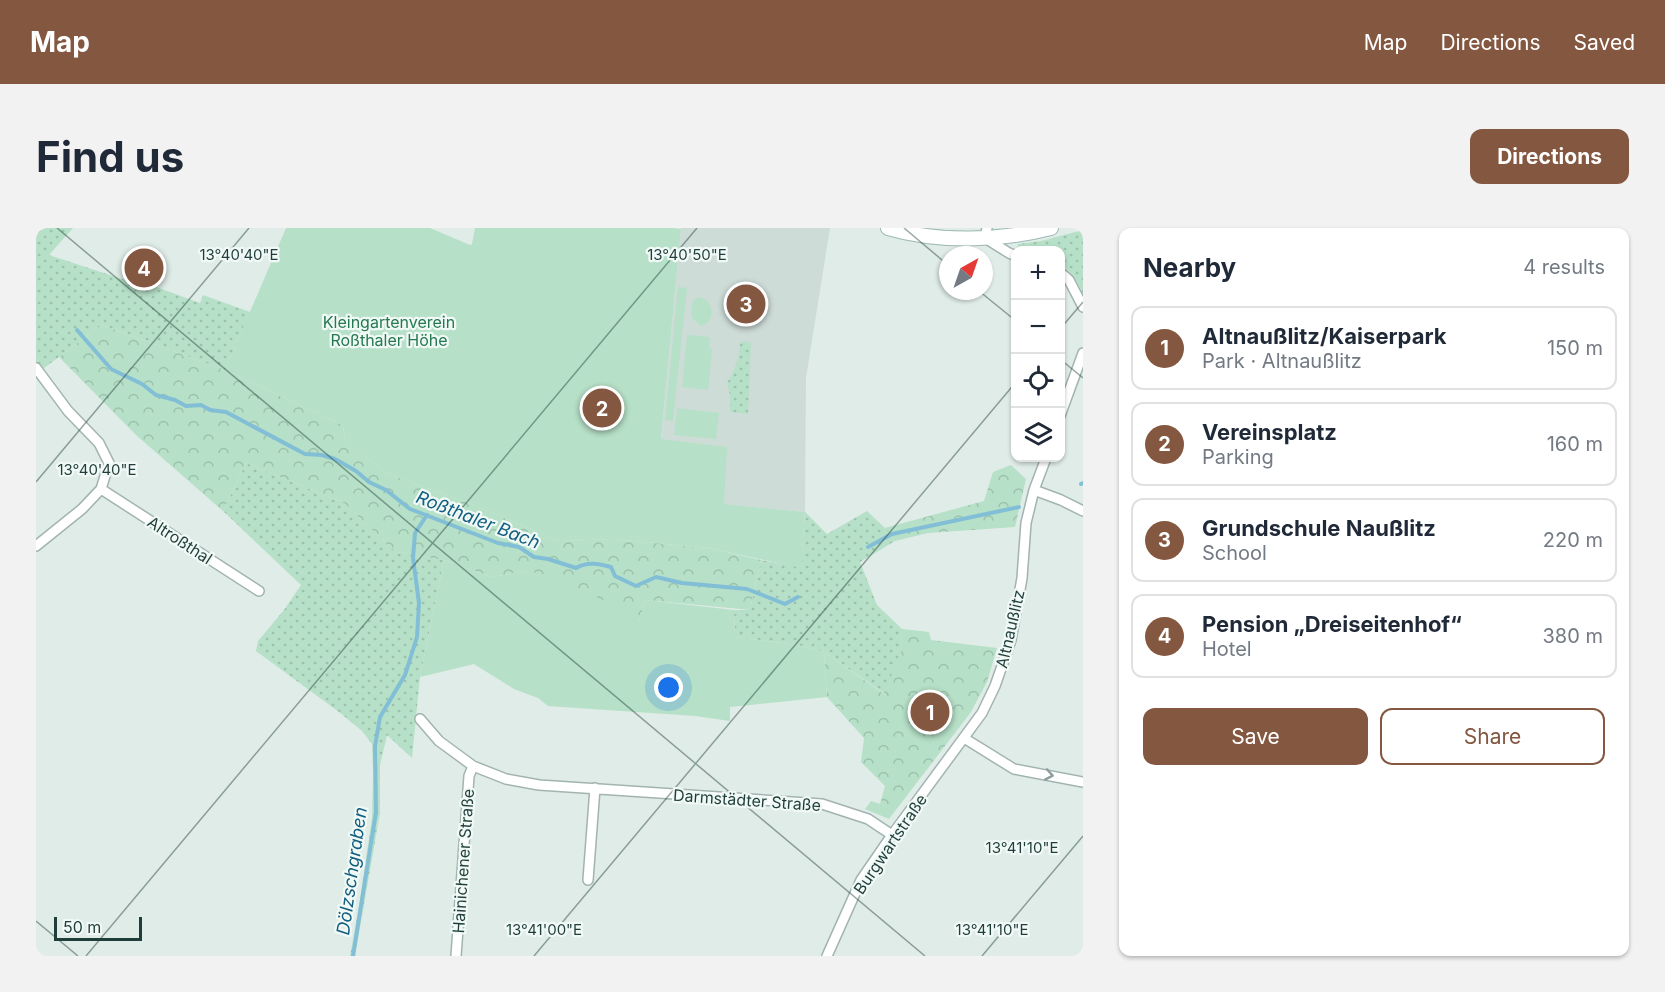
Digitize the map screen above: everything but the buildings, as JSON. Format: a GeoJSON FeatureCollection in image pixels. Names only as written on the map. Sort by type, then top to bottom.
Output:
{"type":"FeatureCollection","features":[{"type":"Feature","properties":{"kind":"street"},"geometry":{"type":"LineString","coordinates":[[888,228],[906,233],[963,239],[986,233],[1003,237],[1051,228]]}},
{"type":"Feature","properties":{"kind":"street"},"geometry":{"type":"LineString","coordinates":[[986,233],[1011,254]]}},
{"type":"Feature","properties":{"kind":"street"},"geometry":{"type":"LineString","coordinates":[[1065,276],[1083,307]]}},
{"type":"Feature","properties":{"kind":"street"},"geometry":{"type":"LineString","coordinates":[[1063,408],[1083,353]]}},
{"type":"Feature","properties":{"kind":"street"},"geometry":{"type":"LineString","coordinates":[[36,368],[68,411],[99,443],[109,463],[101,489],[82,509],[36,546]]}},
{"type":"Feature","properties":{"kind":"street","name":"Altnaußlitz"},"geometry":{"type":"LineString","coordinates":[[964,738],[982,713],[995,686],[1011,640],[1022,578],[1026,524],[1034,490],[1044,462]]}},
{"type":"Feature","properties":{"kind":"street","name":"Altroßthal"},"geometry":{"type":"LineString","coordinates":[[101,489],[259,591]]}},
{"type":"Feature","properties":{"kind":"street"},"geometry":{"type":"LineString","coordinates":[[1034,490],[1083,511]]}},
{"type":"Feature","properties":{"kind":"street","name":"Darmstädter Straße"},"geometry":{"type":"LineString","coordinates":[[420,719],[439,741],[473,766],[506,779],[539,785],[822,804],[868,819],[892,835]]}},
{"type":"Feature","properties":{"kind":"street"},"geometry":{"type":"LineString","coordinates":[[964,738],[1014,769],[1083,782]]}},
{"type":"Feature","properties":{"kind":"street","name":"Burgwartstraße"},"geometry":{"type":"LineString","coordinates":[[827,956],[861,880],[964,738]]}},
{"type":"Feature","properties":{"kind":"street","name":"Hainichener Straße"},"geometry":{"type":"LineString","coordinates":[[456,956],[470,776],[473,766]]}},
{"type":"Feature","properties":{"kind":"street"},"geometry":{"type":"LineString","coordinates":[[588,880],[595,788]]}},
{"type":"Feature","properties":{"kind":"shaded area"},"geometry":{"type":"Polygon","coordinates":[[[681,228],[830,228],[806,378],[805,512],[723,504],[661,440],[681,228]]]}},
{"type":"Feature","properties":{"kind":"green space"},"geometry":{"type":"Polygon","coordinates":[[[36,228],[73,228],[49,255],[128,281],[129,277],[200,303],[203,295],[250,312],[225,370],[102,325],[36,374],[36,228]]]}},
{"type":"Feature","properties":{"kind":"green space","name":"Kleingartenverein Roßthaler Höhe"},"geometry":{"type":"Polygon","coordinates":[[[286,228],[430,228],[470,245],[475,228],[681,229],[661,439],[727,447],[724,504],[805,512],[801,568],[709,548],[612,539],[560,541],[464,501],[388,474],[345,441],[343,425],[225,370],[286,228]]]}},
{"type":"Feature","properties":{"kind":"green space"},"geometry":{"type":"Polygon","coordinates":[[[1083,230],[1083,295],[1075,278],[1065,268],[1065,246],[1018,246],[1018,244],[1041,241],[1083,230]]]}},
{"type":"Feature","properties":{"kind":"green space"},"geometry":{"type":"Polygon","coordinates":[[[678,287],[687,288],[673,421],[665,420],[678,287]]]}},
{"type":"Feature","properties":{"kind":"green space"},"geometry":{"type":"Polygon","coordinates":[[[698,297],[707,302],[712,310],[710,320],[701,326],[692,318],[691,309],[698,297]]]}},
{"type":"Feature","properties":{"kind":"green space"},"geometry":{"type":"Polygon","coordinates":[[[102,325],[225,370],[343,425],[345,441],[388,474],[464,501],[560,541],[612,539],[709,548],[761,560],[750,610],[646,600],[639,621],[527,571],[492,577],[444,560],[396,552],[344,503],[246,463],[223,511],[136,435],[59,357],[102,325]]]}},
{"type":"Feature","properties":{"kind":"green space"},"geometry":{"type":"Polygon","coordinates":[[[687,335],[710,337],[709,348],[712,349],[708,390],[682,387],[687,335]]]}},
{"type":"Feature","properties":{"kind":"green space"},"geometry":{"type":"Polygon","coordinates":[[[745,341],[751,343],[748,414],[730,412],[727,383],[736,364],[740,343],[745,341]]]}},
{"type":"Feature","properties":{"kind":"green space"},"geometry":{"type":"Polygon","coordinates":[[[677,408],[719,413],[716,439],[674,435],[677,408]]]}},
{"type":"Feature","properties":{"kind":"green space"},"geometry":{"type":"Polygon","coordinates":[[[246,463],[344,503],[396,552],[444,560],[420,677],[412,758],[387,735],[380,765],[380,813],[355,956],[350,956],[372,818],[372,744],[362,731],[339,712],[256,651],[258,641],[301,585],[223,511],[246,463]]]}},
{"type":"Feature","properties":{"kind":"green space"},"geometry":{"type":"Polygon","coordinates":[[[1011,465],[1026,479],[1015,527],[928,533],[895,541],[885,528],[984,501],[993,472],[1011,465]]]}},
{"type":"Feature","properties":{"kind":"green space"},"geometry":{"type":"Polygon","coordinates":[[[867,511],[895,541],[860,562],[877,605],[902,629],[901,651],[885,694],[824,652],[798,645],[735,637],[734,610],[750,610],[761,560],[801,567],[805,512],[827,534],[867,511]]]}},
{"type":"Feature","properties":{"kind":"green space"},"geometry":{"type":"Polygon","coordinates":[[[444,560],[492,577],[527,571],[553,576],[632,614],[639,621],[646,600],[734,610],[735,637],[798,645],[824,652],[827,697],[730,707],[730,721],[695,716],[548,706],[538,698],[514,689],[474,664],[420,677],[444,560]]]}},
{"type":"Feature","properties":{"kind":"green space"},"geometry":{"type":"Polygon","coordinates":[[[902,629],[929,632],[931,640],[997,648],[987,682],[971,712],[889,819],[865,809],[871,801],[880,804],[885,786],[861,762],[864,738],[827,697],[824,652],[884,694],[901,651],[902,629]]]}},
{"type":"Feature","properties":{"kind":"waterway","name":"Roßthaler Bach"},"geometry":{"type":"LineString","coordinates":[[77,330],[111,369],[142,384],[156,395],[175,400],[186,406],[201,405],[210,410],[226,412],[305,454],[322,455],[335,459],[356,471],[369,482],[386,490],[410,509],[498,543],[519,547],[534,557],[576,568],[589,564],[611,567],[615,576],[636,586],[656,577],[682,583],[747,589],[785,604],[798,597]]}},
{"type":"Feature","properties":{"kind":"waterway","name":"Roßthaler Bach"},"geometry":{"type":"LineString","coordinates":[[868,547],[892,534],[1019,507]]}},
{"type":"Feature","properties":{"kind":"waterway","name":"Dölzschgraben"},"geometry":{"type":"LineString","coordinates":[[353,956],[376,812],[375,746],[380,717],[405,675],[417,637],[419,603],[413,558],[415,533],[427,515]]}},
{"type":"Feature","properties":{"kind":"place","name":"Pension „Dreiseitenhof“"},"geometry":{"type":"Point","coordinates":[144,268]}},
{"type":"Feature","properties":{"kind":"place","name":"Grundschule Naußlitz"},"geometry":{"type":"Point","coordinates":[746,304]}},
{"type":"Feature","properties":{"kind":"place","name":"Vereinsplatz"},"geometry":{"type":"Point","coordinates":[602,408]}},
{"type":"Feature","properties":{"kind":"place","name":"Altnaußlitz/Kaiserpark"},"geometry":{"type":"Point","coordinates":[930,712]}}]}
